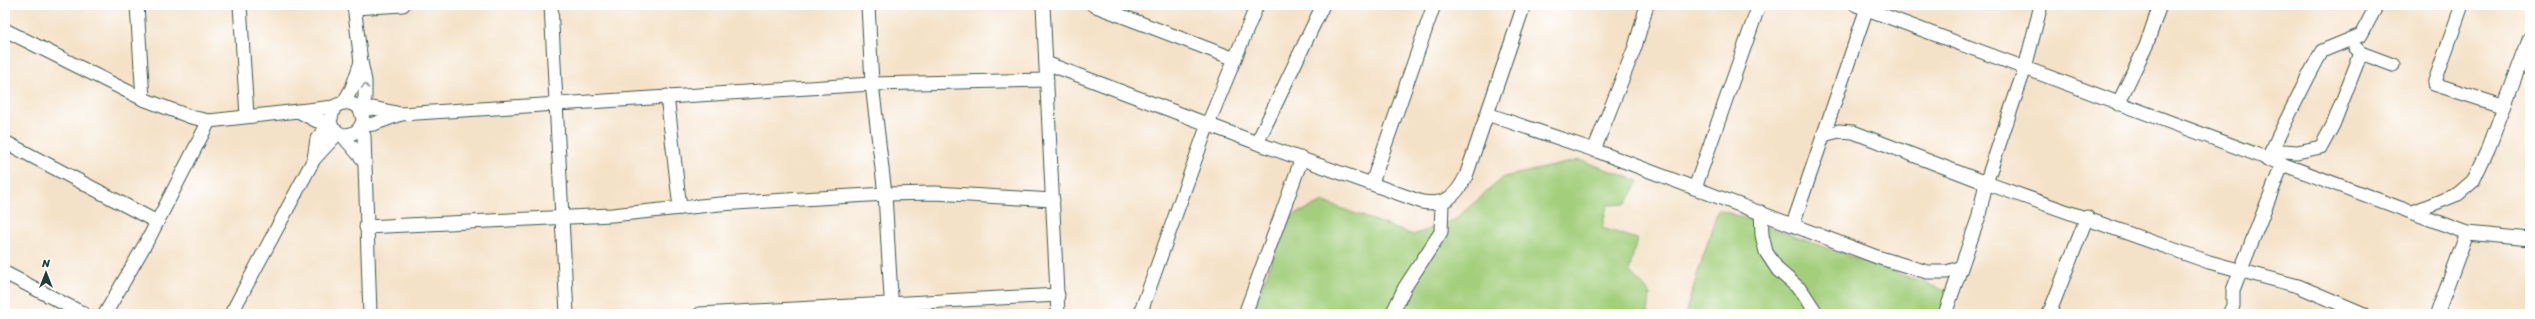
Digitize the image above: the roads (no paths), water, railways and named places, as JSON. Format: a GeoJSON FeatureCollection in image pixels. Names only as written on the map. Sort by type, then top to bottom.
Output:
{"type":"FeatureCollection","features":[{"type":"Feature","properties":{"kind":"street"},"geometry":{"type":"LineString","coordinates":[[137,5],[143,99]]}},
{"type":"Feature","properties":{"kind":"street"},"geometry":{"type":"LineString","coordinates":[[240,5],[247,116]]}},
{"type":"Feature","properties":{"kind":"street"},"geometry":{"type":"LineString","coordinates":[[360,110],[365,98],[365,81],[360,62],[354,6],[403,5]]}},
{"type":"Feature","properties":{"kind":"street"},"geometry":{"type":"LineString","coordinates":[[551,5],[567,314]]}},
{"type":"Feature","properties":{"kind":"street"},"geometry":{"type":"LineString","coordinates":[[868,5],[872,84],[885,194],[892,309]]}},
{"type":"Feature","properties":{"kind":"street"},"geometry":{"type":"LineString","coordinates":[[1043,5],[1058,314]]}},
{"type":"Feature","properties":{"kind":"street"},"geometry":{"type":"LineString","coordinates":[[1093,5],[1235,59]]}},
{"type":"Feature","properties":{"kind":"street"},"geometry":{"type":"LineString","coordinates":[[1140,314],[1208,124],[1256,5]]}},
{"type":"Feature","properties":{"kind":"street"},"geometry":{"type":"LineString","coordinates":[[1257,142],[1323,5]]}},
{"type":"Feature","properties":{"kind":"street"},"geometry":{"type":"LineString","coordinates":[[1372,183],[1434,5]]}},
{"type":"Feature","properties":{"kind":"street"},"geometry":{"type":"LineString","coordinates":[[1046,63],[1422,202],[1442,203],[1453,197],[1463,182],[1524,5]]}},
{"type":"Feature","properties":{"kind":"street"},"geometry":{"type":"LineString","coordinates":[[1594,150],[1635,47],[1648,5]]}},
{"type":"Feature","properties":{"kind":"street"},"geometry":{"type":"LineString","coordinates":[[1696,188],[1759,5]]}},
{"type":"Feature","properties":{"kind":"street"},"geometry":{"type":"LineString","coordinates":[[1945,314],[1978,219],[1986,182],[2025,68],[2041,5]]}},
{"type":"Feature","properties":{"kind":"street"},"geometry":{"type":"LineString","coordinates":[[2118,104],[2146,46],[2160,5]]}},
{"type":"Feature","properties":{"kind":"street"},"geometry":{"type":"LineString","coordinates":[[2269,155],[2288,115],[2302,94],[2322,51],[2361,35],[2377,5]]}},
{"type":"Feature","properties":{"kind":"street"},"geometry":{"type":"LineString","coordinates":[[2462,5],[2434,84],[2502,106]]}},
{"type":"Feature","properties":{"kind":"street"},"geometry":{"type":"LineString","coordinates":[[1793,224],[1864,6],[2118,104],[2269,155],[2282,165],[2467,232],[2530,239]]}},
{"type":"Feature","properties":{"kind":"street"},"geometry":{"type":"LineString","coordinates":[[5,30],[143,99],[191,117],[209,121],[298,111],[350,103],[360,110],[363,120],[361,126],[354,134],[317,121],[298,111]]}},
{"type":"Feature","properties":{"kind":"street"},"geometry":{"type":"LineString","coordinates":[[2413,212],[2458,194],[2472,181],[2489,147],[2502,106],[2530,37]]}},
{"type":"Feature","properties":{"kind":"street"},"geometry":{"type":"LineString","coordinates":[[2348,40],[2361,53],[2393,65]]}},
{"type":"Feature","properties":{"kind":"street"},"geometry":{"type":"LineString","coordinates":[[2269,155],[2297,152],[2321,147],[2333,125],[2361,53]]}},
{"type":"Feature","properties":{"kind":"street"},"geometry":{"type":"LineString","coordinates":[[231,314],[314,159],[317,139],[335,128],[339,105],[352,88],[360,62]]}},
{"type":"Feature","properties":{"kind":"street"},"geometry":{"type":"LineString","coordinates":[[360,110],[373,108],[401,114],[872,84],[1047,80]]}},
{"type":"Feature","properties":{"kind":"street"},"geometry":{"type":"LineString","coordinates":[[667,96],[680,208]]}},
{"type":"Feature","properties":{"kind":"street"},"geometry":{"type":"LineString","coordinates":[[361,126],[374,124],[401,114]]}},
{"type":"Feature","properties":{"kind":"street"},"geometry":{"type":"LineString","coordinates":[[1486,114],[1594,150],[1877,257],[1927,272],[1947,272],[1962,268]]}},
{"type":"Feature","properties":{"kind":"street"},"geometry":{"type":"LineString","coordinates":[[105,314],[157,222],[209,121]]}},
{"type":"Feature","properties":{"kind":"street"},"geometry":{"type":"LineString","coordinates":[[361,126],[364,136],[370,314]]}},
{"type":"Feature","properties":{"kind":"street"},"geometry":{"type":"LineString","coordinates":[[335,128],[365,162]]}},
{"type":"Feature","properties":{"kind":"street"},"geometry":{"type":"LineString","coordinates":[[1823,135],[1839,131],[1853,132],[1986,182],[2209,262],[2298,286],[2364,314]]}},
{"type":"Feature","properties":{"kind":"street"},"geometry":{"type":"LineString","coordinates":[[5,142],[157,222]]}},
{"type":"Feature","properties":{"kind":"street"},"geometry":{"type":"LineString","coordinates":[[1245,314],[1302,158]]}},
{"type":"Feature","properties":{"kind":"street"},"geometry":{"type":"LineString","coordinates":[[2229,314],[2233,306],[2233,290],[2240,270],[2282,165]]}},
{"type":"Feature","properties":{"kind":"street"},"geometry":{"type":"LineString","coordinates":[[366,227],[562,216],[612,215],[680,208],[885,194],[936,193],[1053,200]]}},
{"type":"Feature","properties":{"kind":"street"},"geometry":{"type":"LineString","coordinates":[[1392,314],[1405,286],[1441,232],[1442,203]]}},
{"type":"Feature","properties":{"kind":"street"},"geometry":{"type":"LineString","coordinates":[[1761,212],[1762,235],[1766,252],[1778,270],[1802,291],[1817,314]]}},
{"type":"Feature","properties":{"kind":"street"},"geometry":{"type":"LineString","coordinates":[[2049,314],[2087,217]]}},
{"type":"Feature","properties":{"kind":"street"},"geometry":{"type":"LineString","coordinates":[[2437,314],[2467,232]]}},
{"type":"Feature","properties":{"kind":"street"},"geometry":{"type":"LineString","coordinates":[[5,273],[84,314]]}},
{"type":"Feature","properties":{"kind":"street"},"geometry":{"type":"LineString","coordinates":[[700,314],[892,309],[1058,295]]}}]}
